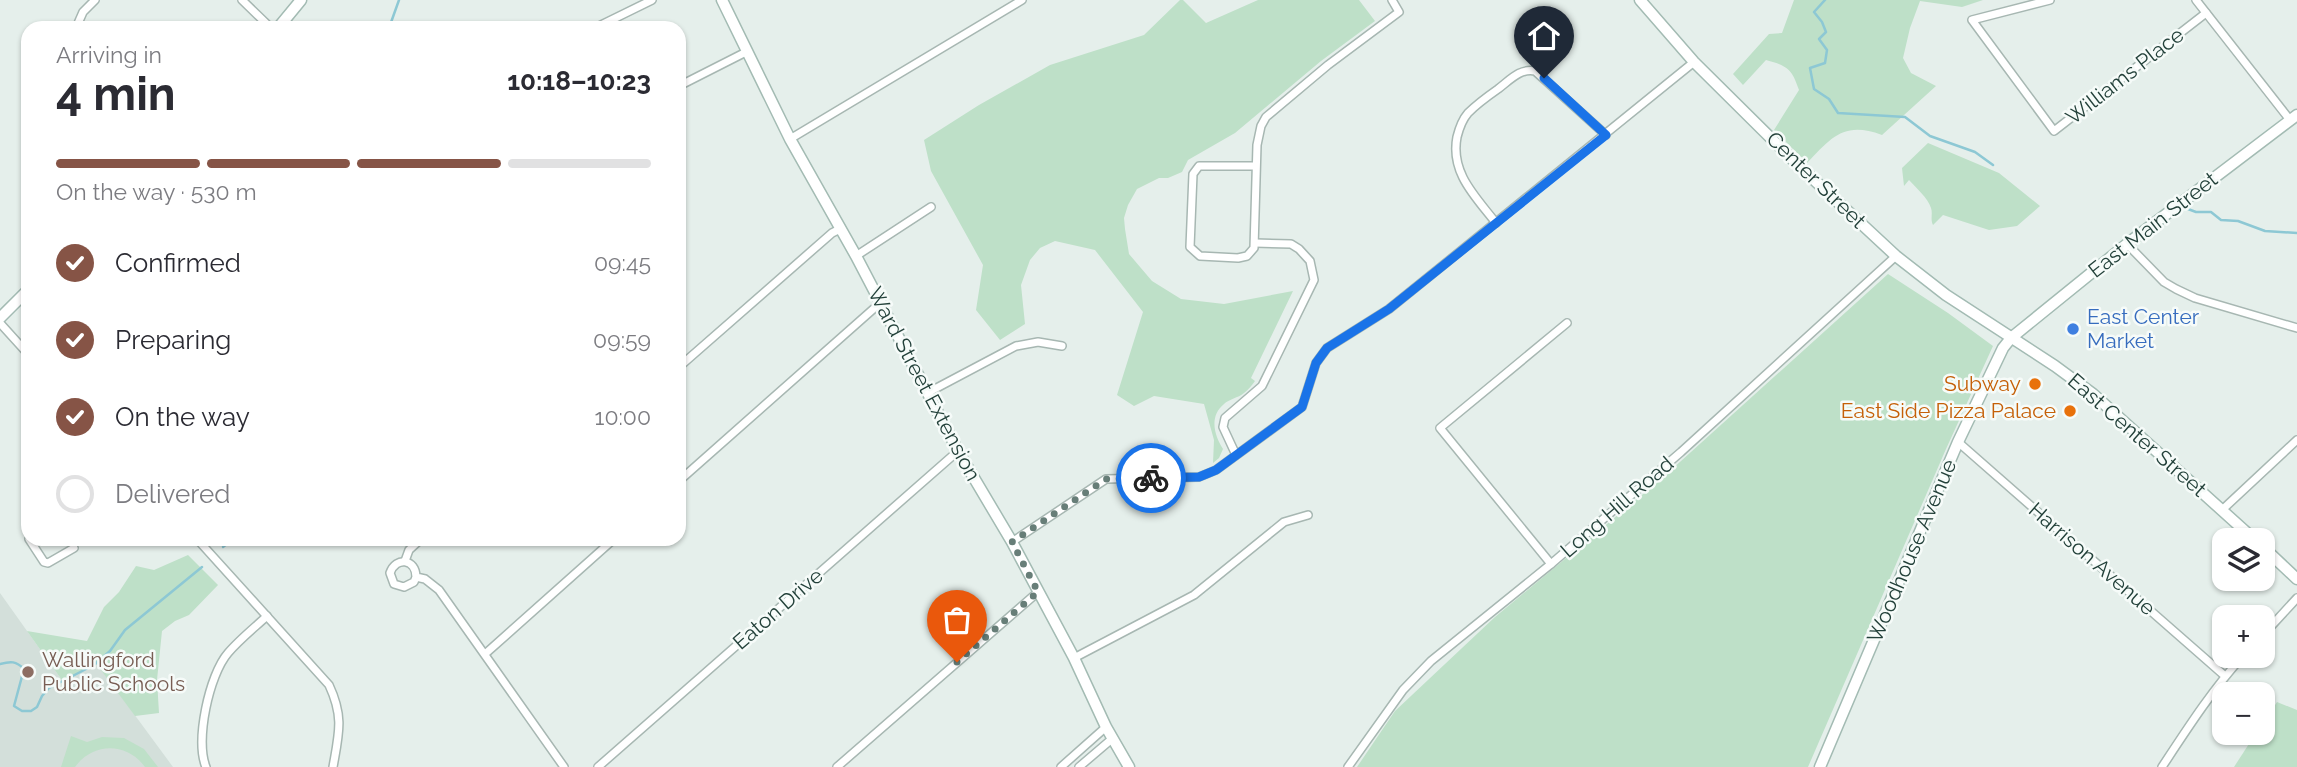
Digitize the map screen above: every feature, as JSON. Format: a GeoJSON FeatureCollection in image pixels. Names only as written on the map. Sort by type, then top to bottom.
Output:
{"type":"FeatureCollection","features":[{"type":"Feature","properties":{"kind":"main road"},"geometry":{"type":"LineString","coordinates":[[284,21],[301,0]]}},
{"type":"Feature","properties":{"kind":"main road","name":"Ward Street Extension"},"geometry":{"type":"LineString","coordinates":[[722,0],[790,139],[856,256],[958,451],[1012,542],[1129,767]]}},
{"type":"Feature","properties":{"kind":"main road","name":"Center Street"},"geometry":{"type":"LineString","coordinates":[[1640,0],[1694,62],[1797,164],[1896,256],[1946,295],[2011,338]]}},
{"type":"Feature","properties":{"kind":"main road","name":"East Main Street"},"geometry":{"type":"LineString","coordinates":[[2011,338],[2127,244],[2293,117]]}},
{"type":"Feature","properties":{"kind":"main road"},"geometry":{"type":"LineString","coordinates":[[0,321],[21,298]]}},
{"type":"Feature","properties":{"kind":"main road","name":"Woodhouse Avenue"},"geometry":{"type":"LineString","coordinates":[[1820,767],[1958,442],[1999,354],[2011,338]]}},
{"type":"Feature","properties":{"kind":"main road","name":"East Center Street"},"geometry":{"type":"LineString","coordinates":[[2011,338],[2093,394],[2242,528]]}},
{"type":"Feature","properties":{"kind":"main road"},"geometry":{"type":"LineString","coordinates":[[2275,558],[2297,579]]}},
{"type":"Feature","properties":{"kind":"street"},"geometry":{"type":"LineString","coordinates":[[79,21],[83,12],[95,0]]}},
{"type":"Feature","properties":{"kind":"street"},"geometry":{"type":"LineString","coordinates":[[242,0],[264,21]]}},
{"type":"Feature","properties":{"kind":"street"},"geometry":{"type":"LineString","coordinates":[[609,21],[652,0]]}},
{"type":"Feature","properties":{"kind":"street"},"geometry":{"type":"LineString","coordinates":[[790,139],[1022,0]]}},
{"type":"Feature","properties":{"kind":"street"},"geometry":{"type":"LineString","coordinates":[[1256,166],[1199,166],[1193,174],[1190,247],[1200,256],[1238,258],[1248,254],[1255,243],[1258,138],[1266,117],[1328,65],[1399,12],[1392,0]]}},
{"type":"Feature","properties":{"kind":"street","name":"Williams Place"},"geometry":{"type":"LineString","coordinates":[[2050,0],[1972,20],[2053,131],[2206,13]]}},
{"type":"Feature","properties":{"kind":"street"},"geometry":{"type":"LineString","coordinates":[[2196,0],[2293,117]]}},
{"type":"Feature","properties":{"kind":"street"},"geometry":{"type":"LineString","coordinates":[[686,82],[748,51]]}},
{"type":"Feature","properties":{"kind":"street"},"geometry":{"type":"LineString","coordinates":[[1012,542],[1106,479],[1199,477],[1216,470],[1302,407],[1316,363],[1327,348],[1389,309],[1694,62]]}},
{"type":"Feature","properties":{"kind":"street"},"geometry":{"type":"LineString","coordinates":[[1496,223],[1463,179],[1456,160],[1455,147],[1461,124],[1481,101],[1522,71],[1535,71],[1606,135]]}},
{"type":"Feature","properties":{"kind":"street"},"geometry":{"type":"LineString","coordinates":[[856,256],[932,207]]}},
{"type":"Feature","properties":{"kind":"street"},"geometry":{"type":"LineString","coordinates":[[686,360],[832,233],[841,229]]}},
{"type":"Feature","properties":{"kind":"street"},"geometry":{"type":"LineString","coordinates":[[1236,455],[1223,427],[1225,418],[1262,386],[1314,280],[1310,261],[1299,248],[1291,244],[1255,243]]}},
{"type":"Feature","properties":{"kind":"street"},"geometry":{"type":"LineString","coordinates":[[2127,244],[2164,282],[2176,289],[2195,298],[2297,328]]}},
{"type":"Feature","properties":{"kind":"street","name":"Long Hill Road"},"geometry":{"type":"LineString","coordinates":[[1348,767],[1403,690],[1431,661],[1551,564],[1681,452],[1896,256]]}},
{"type":"Feature","properties":{"kind":"street"},"geometry":{"type":"LineString","coordinates":[[686,475],[879,304]]}},
{"type":"Feature","properties":{"kind":"street"},"geometry":{"type":"LineString","coordinates":[[0,321],[21,346]]}},
{"type":"Feature","properties":{"kind":"street"},"geometry":{"type":"LineString","coordinates":[[1551,564],[1440,428],[1567,323]]}},
{"type":"Feature","properties":{"kind":"street"},"geometry":{"type":"LineString","coordinates":[[929,392],[1016,346],[1038,342],[1062,346]]}},
{"type":"Feature","properties":{"kind":"street"},"geometry":{"type":"LineString","coordinates":[[2222,510],[2297,440]]}},
{"type":"Feature","properties":{"kind":"street","name":"Harrison Avenue"},"geometry":{"type":"LineString","coordinates":[[1958,442],[2225,676]]}},
{"type":"Feature","properties":{"kind":"street","name":"Eaton Drive"},"geometry":{"type":"LineString","coordinates":[[598,767],[958,451]]}},
{"type":"Feature","properties":{"kind":"street"},"geometry":{"type":"LineString","coordinates":[[1074,658],[1194,595],[1284,522],[1308,515]]}},
{"type":"Feature","properties":{"kind":"street"},"geometry":{"type":"LineString","coordinates":[[34,546],[44,562],[48,563],[74,548]]}},
{"type":"Feature","properties":{"kind":"street"},"geometry":{"type":"LineString","coordinates":[[203,546],[329,685],[338,704],[340,719],[333,767]]}},
{"type":"Feature","properties":{"kind":"street"},"geometry":{"type":"LineString","coordinates":[[405,561],[413,546]]}},
{"type":"Feature","properties":{"kind":"street"},"geometry":{"type":"LineString","coordinates":[[485,654],[606,546]]}},
{"type":"Feature","properties":{"kind":"street"},"geometry":{"type":"LineString","coordinates":[[400,561],[405,561],[413,565],[416,577],[410,586],[404,587],[391,579],[392,568],[400,561]]}},
{"type":"Feature","properties":{"kind":"street"},"geometry":{"type":"LineString","coordinates":[[416,577],[425,579],[439,590],[565,767]]}},
{"type":"Feature","properties":{"kind":"street"},"geometry":{"type":"LineString","coordinates":[[837,767],[1038,592]]}},
{"type":"Feature","properties":{"kind":"street"},"geometry":{"type":"LineString","coordinates":[[2275,622],[2297,598]]}},
{"type":"Feature","properties":{"kind":"street"},"geometry":{"type":"LineString","coordinates":[[206,767],[201,747],[204,720],[216,671],[227,654],[267,616]]}},
{"type":"Feature","properties":{"kind":"street"},"geometry":{"type":"LineString","coordinates":[[2162,767],[2232,668]]}},
{"type":"Feature","properties":{"kind":"street"},"geometry":{"type":"LineString","coordinates":[[1061,767],[1107,727]]}},
{"type":"Feature","properties":{"kind":"street"},"geometry":{"type":"LineString","coordinates":[[1079,767],[1112,738]]}},
{"type":"Feature","properties":{"kind":"shaded area","name":"Wallingford Public Schools"},"geometry":{"type":"Polygon","coordinates":[[[0,593],[64,683],[95,661],[173,767],[0,767],[0,593]]]}},
{"type":"Feature","properties":{"kind":"green space"},"geometry":{"type":"Polygon","coordinates":[[[1180,0],[1206,23],[1258,0],[1359,0],[1375,21],[1321,61],[1235,133],[1188,160],[1182,172],[1168,178],[1159,178],[1137,189],[1128,205],[1124,218],[1129,254],[1152,281],[1181,299],[1224,304],[1293,291],[1251,378],[1255,381],[1244,393],[1224,404],[1216,414],[1215,432],[1223,449],[1213,463],[1214,440],[1204,404],[1154,396],[1134,406],[1117,395],[1143,312],[1095,250],[1055,241],[1040,248],[1030,260],[1021,285],[1025,324],[1000,340],[976,310],[983,265],[931,171],[924,140],[1050,65],[1144,35],[1180,0]]]}},
{"type":"Feature","properties":{"kind":"green space"},"geometry":{"type":"Polygon","coordinates":[[[1794,0],[1983,0],[1962,7],[1920,1],[1903,58],[1911,73],[1936,86],[1882,135],[1869,131],[1848,131],[1832,139],[1807,163],[1774,130],[1799,90],[1791,73],[1779,64],[1766,60],[1743,85],[1733,74],[1769,34],[1782,33],[1794,0]]]}},
{"type":"Feature","properties":{"kind":"green space"},"geometry":{"type":"Polygon","coordinates":[[[1928,143],[1999,173],[2040,206],[2017,226],[1989,230],[1943,215],[1933,225],[1931,208],[1925,197],[1909,180],[1904,186],[1902,168],[1928,143]]]}},
{"type":"Feature","properties":{"kind":"green space"},"geometry":{"type":"Polygon","coordinates":[[[1888,274],[1993,346],[1808,767],[1357,767],[1395,711],[1495,617],[1660,480],[1888,274]]]}},
{"type":"Feature","properties":{"kind":"green space"},"geometry":{"type":"Polygon","coordinates":[[[188,555],[218,585],[189,615],[162,631],[157,680],[159,713],[135,716],[95,662],[64,683],[27,631],[87,641],[104,607],[119,592],[136,566],[154,570],[188,555]]]}},
{"type":"Feature","properties":{"kind":"green space"},"geometry":{"type":"Polygon","coordinates":[[[2277,702],[2297,710],[2297,767],[2234,767],[2248,745],[2275,745],[2277,702]]]}},
{"type":"Feature","properties":{"kind":"green space"},"geometry":{"type":"Polygon","coordinates":[[[71,736],[87,742],[102,737],[124,738],[144,749],[158,767],[145,767],[129,753],[110,748],[91,753],[75,767],[61,767],[71,736]]]}},
{"type":"Feature","properties":{"kind":"waterway"},"geometry":{"type":"LineString","coordinates":[[392,21],[399,0]]}},
{"type":"Feature","properties":{"kind":"waterway"},"geometry":{"type":"LineString","coordinates":[[1825,0],[1814,12],[1826,32],[1819,39],[1827,50],[1825,63],[1810,68],[1814,89],[1829,99],[1838,113],[1905,117],[1930,136],[1975,152],[1993,165]]}},
{"type":"Feature","properties":{"kind":"waterway"},"geometry":{"type":"LineString","coordinates":[[2188,209],[2211,212],[2221,220],[2238,221],[2265,231],[2297,233]]}},
{"type":"Feature","properties":{"kind":"waterway"},"geometry":{"type":"LineString","coordinates":[[0,664],[13,662],[24,669],[14,706],[22,711],[31,711],[37,707],[49,688],[94,665],[110,651],[125,630],[202,567]]}},
{"type":"Feature","properties":{"kind":"way so far"},"geometry":{"type":"LineString","coordinates":[[957,662],[1038,592],[1012,542],[1106,479],[1151,478]]}},
{"type":"Feature","properties":{"kind":"place","name":"East Center Market"},"geometry":{"type":"Point","coordinates":[2073,329]}},
{"type":"Feature","properties":{"kind":"place","name":"Subway"},"geometry":{"type":"Point","coordinates":[2035,384]}},
{"type":"Feature","properties":{"kind":"place","name":"East Side Pizza Palace"},"geometry":{"type":"Point","coordinates":[2070,411]}},
{"type":"Feature","properties":{"kind":"place","name":"Wallingford Public Schools"},"geometry":{"type":"Point","coordinates":[28,672]}},
{"type":"Feature","properties":{"kind":"route"},"geometry":{"type":"LineString","coordinates":[[1151,478],[1199,477],[1216,470],[1302,407],[1316,363],[1327,348],[1389,309],[1606,135],[1544,78]]}}]}
